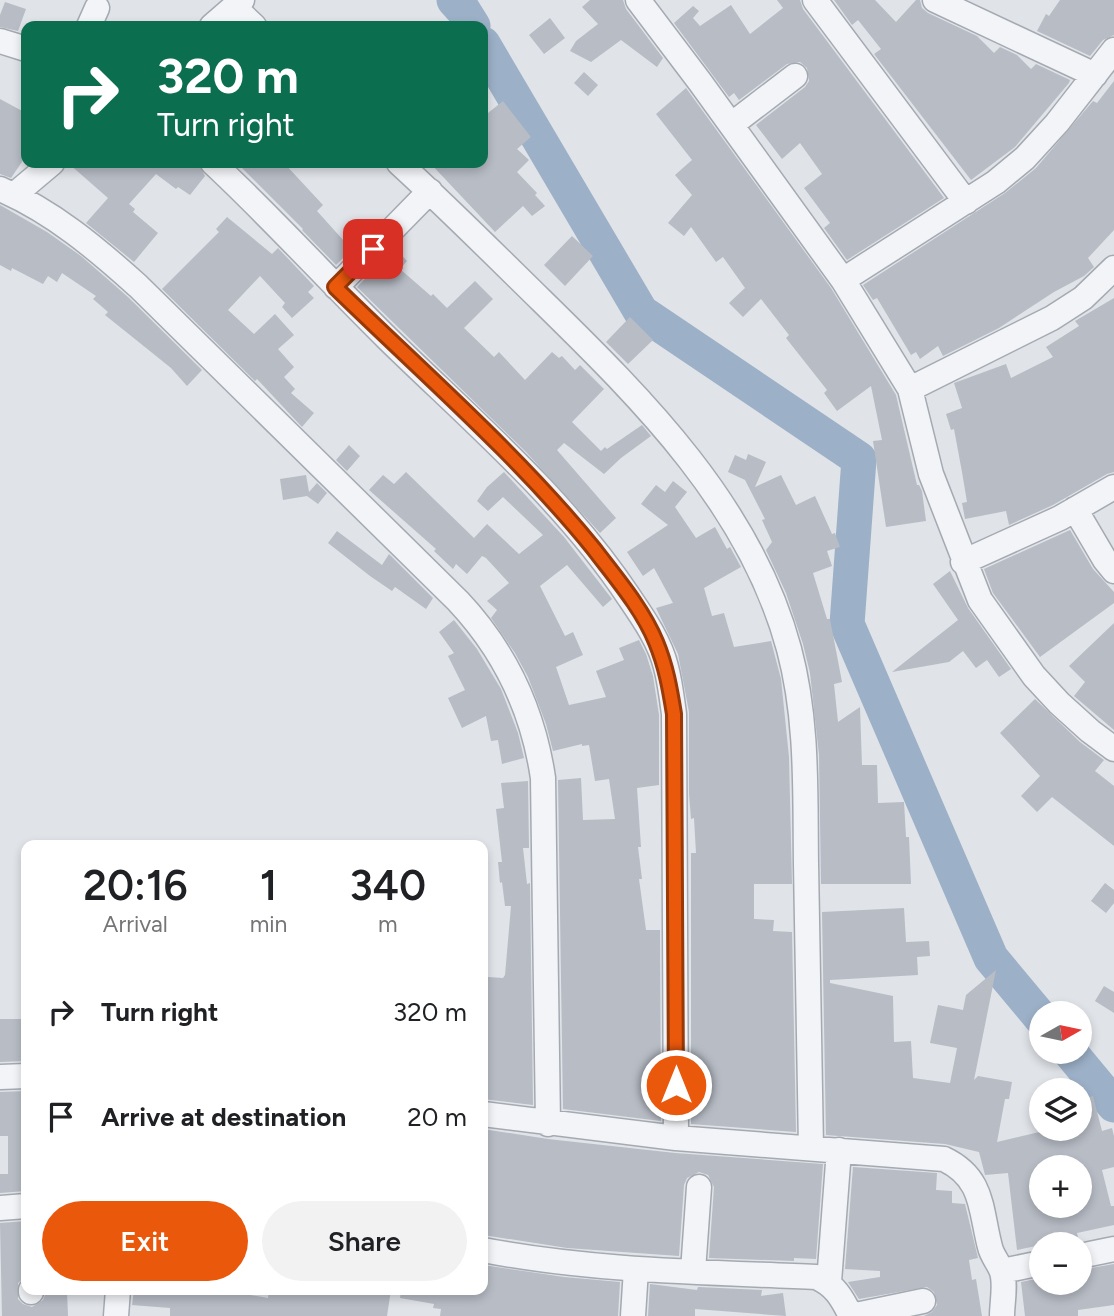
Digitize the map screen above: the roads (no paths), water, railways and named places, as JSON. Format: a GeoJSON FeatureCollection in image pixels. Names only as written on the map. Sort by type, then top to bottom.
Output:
{"type":"FeatureCollection","features":[{"type":"Feature","properties":{"kind":"street"},"geometry":{"type":"LineString","coordinates":[[638,0],[843,280],[910,389],[931,474],[979,600],[1034,676],[1059,703],[1114,749]]}},
{"type":"Feature","properties":{"kind":"street"},"geometry":{"type":"LineString","coordinates":[[815,0],[966,202]]}},
{"type":"Feature","properties":{"kind":"street"},"geometry":{"type":"LineString","coordinates":[[935,0],[1095,75]]}},
{"type":"Feature","properties":{"kind":"street"},"geometry":{"type":"LineString","coordinates":[[218,21],[238,4],[250,21]]}},
{"type":"Feature","properties":{"kind":"street"},"geometry":{"type":"LineString","coordinates":[[0,41],[21,47]]}},
{"type":"Feature","properties":{"kind":"street"},"geometry":{"type":"LineString","coordinates":[[843,280],[996,182],[1025,158],[1057,123],[1114,50]]}},
{"type":"Feature","properties":{"kind":"street"},"geometry":{"type":"LineString","coordinates":[[731,125],[795,76]]}},
{"type":"Feature","properties":{"kind":"street"},"geometry":{"type":"LineString","coordinates":[[44,168],[7,192],[63,225],[102,253],[138,286],[481,625],[523,698],[544,778],[548,1124]]}},
{"type":"Feature","properties":{"kind":"street"},"geometry":{"type":"LineString","coordinates":[[217,168],[251,199],[335,287],[516,462],[570,520],[617,579],[659,648],[666,667],[674,714],[676,1138]]}},
{"type":"Feature","properties":{"kind":"street"},"geometry":{"type":"LineString","coordinates":[[405,168],[616,373],[660,422],[716,493],[748,548],[775,608],[789,648],[803,723],[811,1148]]}},
{"type":"Feature","properties":{"kind":"street"},"geometry":{"type":"LineString","coordinates":[[335,287],[430,191]]}},
{"type":"Feature","properties":{"kind":"street"},"geometry":{"type":"LineString","coordinates":[[910,389],[1052,318],[1083,298],[1114,268]]}},
{"type":"Feature","properties":{"kind":"street"},"geometry":{"type":"LineString","coordinates":[[964,562],[1075,509],[1114,487]]}},
{"type":"Feature","properties":{"kind":"street"},"geometry":{"type":"LineString","coordinates":[[1075,509],[1114,571]]}},
{"type":"Feature","properties":{"kind":"street"},"geometry":{"type":"LineString","coordinates":[[0,1077],[21,1076]]}},
{"type":"Feature","properties":{"kind":"street"},"geometry":{"type":"LineString","coordinates":[[488,1115],[676,1138],[944,1159],[961,1167],[980,1199],[990,1250],[1002,1271],[1002,1316]]}},
{"type":"Feature","properties":{"kind":"street"},"geometry":{"type":"LineString","coordinates":[[829,1282],[839,1150]]}},
{"type":"Feature","properties":{"kind":"street"},"geometry":{"type":"LineString","coordinates":[[693,1271],[699,1187]]}},
{"type":"Feature","properties":{"kind":"street"},"geometry":{"type":"LineString","coordinates":[[0,1208],[21,1206]]}},
{"type":"Feature","properties":{"kind":"street"},"geometry":{"type":"LineString","coordinates":[[1092,1254],[1114,1249]]}},
{"type":"Feature","properties":{"kind":"street"},"geometry":{"type":"LineString","coordinates":[[488,1251],[522,1258],[636,1269],[816,1277],[829,1282],[841,1296],[851,1316],[923,1301]]}},
{"type":"Feature","properties":{"kind":"street"},"geometry":{"type":"LineString","coordinates":[[1002,1271],[1029,1265]]}},
{"type":"Feature","properties":{"kind":"street"},"geometry":{"type":"LineString","coordinates":[[633,1316],[636,1269]]}},
{"type":"Feature","properties":{"kind":"street"},"geometry":{"type":"LineString","coordinates":[[116,1316],[118,1295]]}},
{"type":"Feature","properties":{"kind":"waterway"},"geometry":{"type":"LineString","coordinates":[[454,0],[470,21]]}},
{"type":"Feature","properties":{"kind":"waterway"},"geometry":{"type":"LineString","coordinates":[[488,52],[641,312],[859,459],[847,624],[991,958],[1029,1004]]}},
{"type":"Feature","properties":{"kind":"waterway"},"geometry":{"type":"LineString","coordinates":[[1080,1064],[1114,1105]]}}]}
